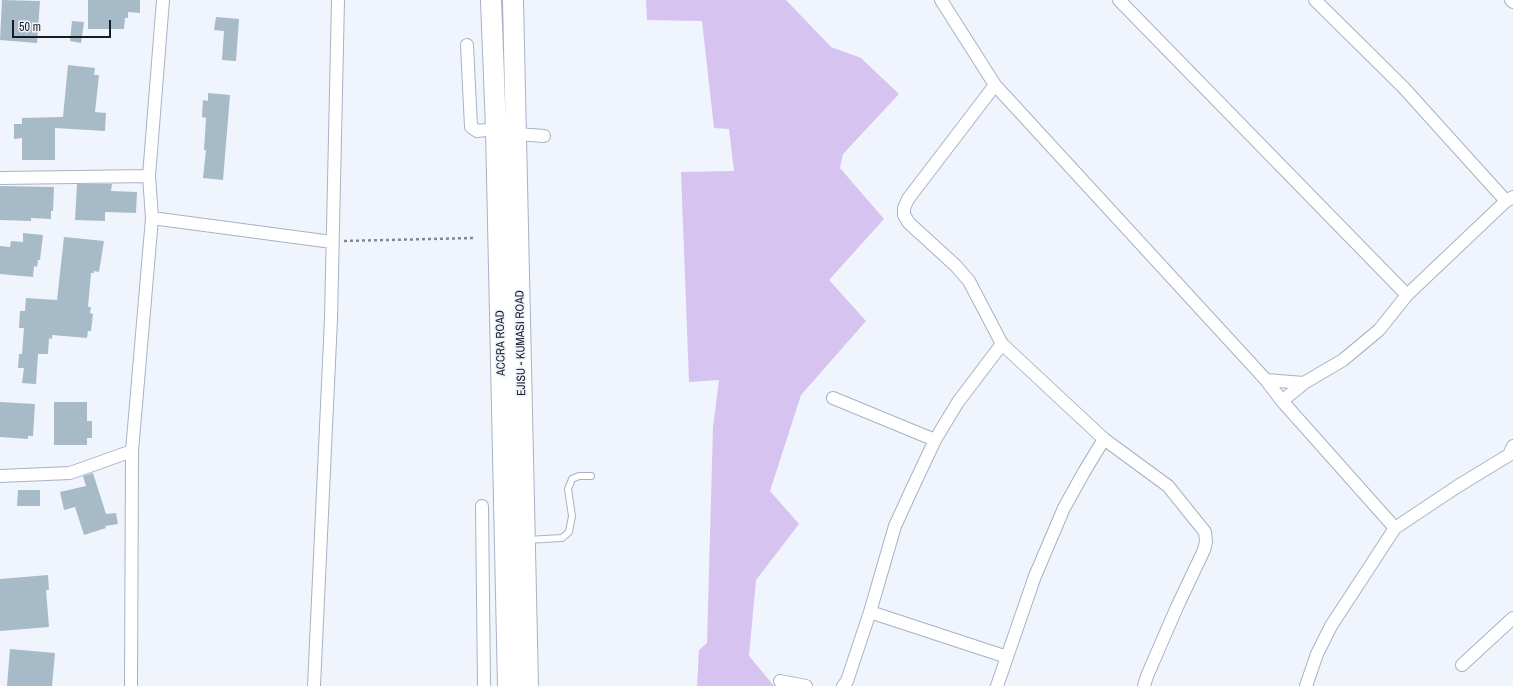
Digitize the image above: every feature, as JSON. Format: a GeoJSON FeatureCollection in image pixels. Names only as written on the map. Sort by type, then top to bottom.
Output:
{"type":"FeatureCollection","features":[{"type":"Feature","properties":{"kind":"highway","name":"ACCRA ROAD"},"geometry":{"type":"LineString","coordinates":[[491,0],[496,129],[508,686]]}},
{"type":"Feature","properties":{"kind":"highway","name":"EJISU - KUMASI ROAD"},"geometry":{"type":"LineString","coordinates":[[513,0],[528,686]]}},
{"type":"Feature","properties":{"kind":"street"},"geometry":{"type":"LineString","coordinates":[[131,686],[132,451],[152,218],[149,176],[163,0]]}},
{"type":"Feature","properties":{"kind":"street"},"geometry":{"type":"LineString","coordinates":[[314,686],[331,319],[338,0]]}},
{"type":"Feature","properties":{"kind":"street"},"geometry":{"type":"LineString","coordinates":[[941,0],[995,85],[1266,380],[1282,401],[1395,528]]}},
{"type":"Feature","properties":{"kind":"street"},"geometry":{"type":"LineString","coordinates":[[1119,0],[1407,295]]}},
{"type":"Feature","properties":{"kind":"street"},"geometry":{"type":"LineString","coordinates":[[1282,401],[1304,384],[1344,360],[1379,330],[1407,295],[1510,199],[1402,87],[1315,0]]}},
{"type":"Feature","properties":{"kind":"street"},"geometry":{"type":"LineString","coordinates":[[467,45],[471,127],[477,130],[496,129]]}},
{"type":"Feature","properties":{"kind":"street"},"geometry":{"type":"LineString","coordinates":[[995,85],[908,199],[904,208],[904,215],[909,223],[956,266],[969,281],[1002,344],[1104,439],[1168,486],[1206,532],[1204,550],[1177,607],[1144,686]]}},
{"type":"Feature","properties":{"kind":"street"},"geometry":{"type":"LineString","coordinates":[[517,134],[544,136]]}},
{"type":"Feature","properties":{"kind":"street"},"geometry":{"type":"LineString","coordinates":[[0,178],[149,176]]}},
{"type":"Feature","properties":{"kind":"street"},"geometry":{"type":"LineString","coordinates":[[152,218],[332,242]]}},
{"type":"Feature","properties":{"kind":"street"},"geometry":{"type":"LineString","coordinates":[[843,686],[847,681],[870,612],[895,526],[935,440],[958,402],[1002,344]]}},
{"type":"Feature","properties":{"kind":"street"},"geometry":{"type":"LineString","coordinates":[[1266,380],[1304,384]]}},
{"type":"Feature","properties":{"kind":"street"},"geometry":{"type":"LineString","coordinates":[[833,398],[935,440]]}},
{"type":"Feature","properties":{"kind":"street"},"geometry":{"type":"LineString","coordinates":[[998,686],[1035,576],[1064,508],[1104,439]]}},
{"type":"Feature","properties":{"kind":"street"},"geometry":{"type":"LineString","coordinates":[[0,476],[70,473],[132,451]]}},
{"type":"Feature","properties":{"kind":"street"},"geometry":{"type":"LineString","coordinates":[[1306,686],[1317,654],[1331,626],[1395,528],[1458,486],[1512,453]]}},
{"type":"Feature","properties":{"kind":"street"},"geometry":{"type":"LineString","coordinates":[[482,506],[484,686]]}},
{"type":"Feature","properties":{"kind":"street"},"geometry":{"type":"LineString","coordinates":[[870,612],[1007,656]]}},
{"type":"Feature","properties":{"kind":"street"},"geometry":{"type":"LineString","coordinates":[[1462,665],[1513,618]]}},
{"type":"Feature","properties":{"kind":"street"},"geometry":{"type":"LineString","coordinates":[[780,681],[806,686]]}},
{"type":"Feature","properties":{"kind":"lane"},"geometry":{"type":"LineString","coordinates":[[525,540],[562,538],[569,532],[572,516],[568,489],[572,479],[580,476],[591,476]]}},
{"type":"Feature","properties":{"kind":"path"},"geometry":{"type":"LineString","coordinates":[[332,242],[346,240],[473,238]]}},
{"type":"Feature","properties":{"kind":"shaded area"},"geometry":{"type":"Polygon","coordinates":[[[646,0],[786,0],[831,47],[861,58],[899,94],[843,154],[840,168],[884,219],[829,280],[866,321],[801,395],[770,491],[799,524],[756,580],[749,656],[774,686],[697,686],[699,650],[707,643],[713,427],[719,380],[689,382],[681,172],[734,171],[729,129],[714,128],[702,21],[647,20],[646,0]]]}},
{"type":"Feature","properties":{"kind":"building"},"geometry":{"type":"Polygon","coordinates":[[[2,0],[40,1],[37,43],[0,40],[2,0]]]}},
{"type":"Feature","properties":{"kind":"building"},"geometry":{"type":"Polygon","coordinates":[[[88,0],[140,0],[140,13],[128,12],[128,18],[125,18],[124,29],[88,29],[88,0]]]}},
{"type":"Feature","properties":{"kind":"building"},"geometry":{"type":"Polygon","coordinates":[[[216,17],[239,19],[236,61],[222,60],[224,31],[214,30],[216,17]]]}},
{"type":"Feature","properties":{"kind":"building"},"geometry":{"type":"Polygon","coordinates":[[[72,21],[84,22],[81,43],[70,41],[72,21]]]}},
{"type":"Feature","properties":{"kind":"building"},"geometry":{"type":"Polygon","coordinates":[[[68,65],[95,68],[94,75],[99,75],[95,112],[106,113],[105,131],[55,128],[55,160],[22,160],[22,138],[14,139],[14,124],[22,124],[22,118],[63,117],[68,65]]]}},
{"type":"Feature","properties":{"kind":"building"},"geometry":{"type":"Polygon","coordinates":[[[208,93],[230,95],[223,180],[203,178],[206,150],[204,150],[206,118],[202,117],[203,100],[208,101],[208,93]]]}},
{"type":"Feature","properties":{"kind":"building"},"geometry":{"type":"Polygon","coordinates":[[[77,184],[112,184],[111,191],[137,192],[136,213],[105,212],[105,221],[75,220],[77,184]]]}},
{"type":"Feature","properties":{"kind":"building"},"geometry":{"type":"Polygon","coordinates":[[[0,186],[54,187],[53,211],[51,211],[51,219],[31,218],[31,221],[0,220],[0,186]]]}},
{"type":"Feature","properties":{"kind":"building"},"geometry":{"type":"Polygon","coordinates":[[[23,233],[43,235],[40,260],[38,260],[37,267],[34,266],[33,277],[0,274],[0,246],[10,247],[11,241],[23,242],[23,233]]]}},
{"type":"Feature","properties":{"kind":"building"},"geometry":{"type":"Polygon","coordinates":[[[64,237],[104,241],[99,272],[94,271],[94,273],[91,273],[88,307],[91,307],[90,313],[93,314],[91,331],[88,331],[87,338],[52,335],[52,339],[49,338],[48,354],[38,354],[36,384],[22,383],[24,368],[18,368],[19,354],[22,354],[24,328],[19,328],[20,311],[25,311],[26,298],[57,300],[64,237]]]}},
{"type":"Feature","properties":{"kind":"building"},"geometry":{"type":"Polygon","coordinates":[[[0,402],[35,404],[33,436],[28,436],[28,439],[0,437],[0,402]]]}},
{"type":"Feature","properties":{"kind":"building"},"geometry":{"type":"Polygon","coordinates":[[[54,402],[87,402],[87,421],[92,421],[92,438],[87,438],[87,445],[54,445],[54,402]]]}},
{"type":"Feature","properties":{"kind":"building"},"geometry":{"type":"Polygon","coordinates":[[[93,473],[106,514],[116,513],[118,524],[105,526],[106,528],[84,535],[75,507],[64,510],[60,492],[86,486],[83,476],[93,473]]]}},
{"type":"Feature","properties":{"kind":"building"},"geometry":{"type":"Polygon","coordinates":[[[18,490],[40,490],[40,506],[17,506],[18,490]]]}},
{"type":"Feature","properties":{"kind":"building"},"geometry":{"type":"Polygon","coordinates":[[[48,575],[49,590],[46,590],[49,627],[0,631],[0,579],[48,575]]]}},
{"type":"Feature","properties":{"kind":"building"},"geometry":{"type":"Polygon","coordinates":[[[10,649],[55,653],[52,686],[7,686],[10,649]]]}}]}
